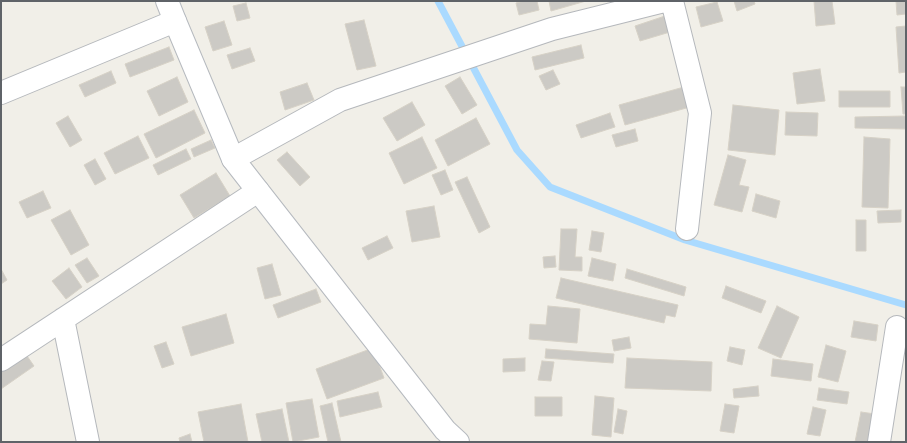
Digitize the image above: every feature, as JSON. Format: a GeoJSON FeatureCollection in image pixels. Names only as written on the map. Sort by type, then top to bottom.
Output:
{"type":"FeatureCollection","features":[{"type":"Feature","properties":{"kind":"street"},"geometry":{"type":"LineString","coordinates":[[167,1],[233,159],[440,424],[458,442]]}},
{"type":"Feature","properties":{"kind":"street"},"geometry":{"type":"LineString","coordinates":[[233,159],[340,100],[552,29],[664,1]]}},
{"type":"Feature","properties":{"kind":"street"},"geometry":{"type":"LineString","coordinates":[[672,1],[700,113],[687,229]]}},
{"type":"Feature","properties":{"kind":"street"},"geometry":{"type":"LineString","coordinates":[[1,93],[175,21]]}},
{"type":"Feature","properties":{"kind":"street"},"geometry":{"type":"LineString","coordinates":[[1,360],[258,191]]}},
{"type":"Feature","properties":{"kind":"street"},"geometry":{"type":"LineString","coordinates":[[63,319],[88,442]]}},
{"type":"Feature","properties":{"kind":"street"},"geometry":{"type":"LineString","coordinates":[[879,442],[897,327]]}},
{"type":"Feature","properties":{"kind":"building"},"geometry":{"type":"Polygon","coordinates":[[[524,1],[537,1],[539,10],[519,15],[516,3],[524,1]]]}},
{"type":"Feature","properties":{"kind":"building"},"geometry":{"type":"Polygon","coordinates":[[[549,1],[586,1],[551,11],[549,1]]]}},
{"type":"Feature","properties":{"kind":"building"},"geometry":{"type":"Polygon","coordinates":[[[734,1],[754,1],[755,4],[737,11],[734,1]]]}},
{"type":"Feature","properties":{"kind":"building"},"geometry":{"type":"Polygon","coordinates":[[[814,1],[832,1],[835,24],[816,26],[814,1]]]}},
{"type":"Feature","properties":{"kind":"building"},"geometry":{"type":"Polygon","coordinates":[[[896,1],[906,1],[906,14],[897,15],[896,1]]]}},
{"type":"Feature","properties":{"kind":"building"},"geometry":{"type":"Polygon","coordinates":[[[717,2],[723,21],[701,27],[696,7],[717,2]]]}},
{"type":"Feature","properties":{"kind":"building"},"geometry":{"type":"Polygon","coordinates":[[[246,3],[250,18],[237,21],[233,6],[246,3]]]}},
{"type":"Feature","properties":{"kind":"building"},"geometry":{"type":"Polygon","coordinates":[[[665,16],[670,32],[640,41],[635,26],[665,16]]]}},
{"type":"Feature","properties":{"kind":"building"},"geometry":{"type":"Polygon","coordinates":[[[364,20],[376,66],[357,70],[345,24],[364,20]]]}},
{"type":"Feature","properties":{"kind":"building"},"geometry":{"type":"Polygon","coordinates":[[[224,21],[232,45],[213,51],[205,27],[224,21]]]}},
{"type":"Feature","properties":{"kind":"building"},"geometry":{"type":"Polygon","coordinates":[[[906,26],[906,72],[899,73],[896,27],[906,26]]]}},
{"type":"Feature","properties":{"kind":"building"},"geometry":{"type":"Polygon","coordinates":[[[581,45],[584,58],[535,70],[532,57],[581,45]]]}},
{"type":"Feature","properties":{"kind":"building"},"geometry":{"type":"Polygon","coordinates":[[[169,47],[174,60],[130,77],[125,64],[169,47]]]}},
{"type":"Feature","properties":{"kind":"building"},"geometry":{"type":"Polygon","coordinates":[[[250,48],[255,61],[232,69],[227,55],[250,48]]]}},
{"type":"Feature","properties":{"kind":"building"},"geometry":{"type":"Polygon","coordinates":[[[820,69],[825,101],[797,104],[793,73],[820,69]]]}},
{"type":"Feature","properties":{"kind":"building"},"geometry":{"type":"Polygon","coordinates":[[[553,70],[560,84],[546,90],[539,76],[553,70]]]}},
{"type":"Feature","properties":{"kind":"building"},"geometry":{"type":"Polygon","coordinates":[[[111,71],[116,83],[85,97],[79,85],[111,71]]]}},
{"type":"Feature","properties":{"kind":"building"},"geometry":{"type":"Polygon","coordinates":[[[177,77],[188,102],[159,116],[147,91],[177,77]]]}},
{"type":"Feature","properties":{"kind":"building"},"geometry":{"type":"Polygon","coordinates":[[[460,77],[477,105],[462,114],[445,86],[460,77]]]}},
{"type":"Feature","properties":{"kind":"building"},"geometry":{"type":"Polygon","coordinates":[[[307,83],[314,100],[285,110],[280,92],[307,83]]]}},
{"type":"Feature","properties":{"kind":"building"},"geometry":{"type":"Polygon","coordinates":[[[684,87],[690,107],[625,125],[619,105],[684,87]]]}},
{"type":"Feature","properties":{"kind":"building"},"geometry":{"type":"Polygon","coordinates":[[[901,87],[906,87],[906,114],[903,114],[901,87]]]}},
{"type":"Feature","properties":{"kind":"building"},"geometry":{"type":"Polygon","coordinates":[[[839,91],[890,91],[890,107],[839,107],[839,91]]]}},
{"type":"Feature","properties":{"kind":"building"},"geometry":{"type":"Polygon","coordinates":[[[412,102],[425,125],[397,141],[383,118],[412,102]]]}},
{"type":"Feature","properties":{"kind":"building"},"geometry":{"type":"Polygon","coordinates":[[[733,105],[779,110],[775,155],[728,150],[733,105]]]}},
{"type":"Feature","properties":{"kind":"building"},"geometry":{"type":"Polygon","coordinates":[[[194,110],[205,133],[156,158],[144,134],[194,110]]]}},
{"type":"Feature","properties":{"kind":"building"},"geometry":{"type":"Polygon","coordinates":[[[786,112],[818,113],[817,136],[785,135],[786,112]]]}},
{"type":"Feature","properties":{"kind":"building"},"geometry":{"type":"Polygon","coordinates":[[[610,113],[615,127],[581,138],[576,125],[610,113]]]}},
{"type":"Feature","properties":{"kind":"building"},"geometry":{"type":"Polygon","coordinates":[[[68,116],[82,140],[70,147],[56,123],[68,116]]]}},
{"type":"Feature","properties":{"kind":"building"},"geometry":{"type":"Polygon","coordinates":[[[906,116],[906,129],[855,128],[855,117],[906,116]]]}},
{"type":"Feature","properties":{"kind":"building"},"geometry":{"type":"Polygon","coordinates":[[[476,118],[490,144],[448,166],[435,140],[476,118]]]}},
{"type":"Feature","properties":{"kind":"building"},"geometry":{"type":"Polygon","coordinates":[[[635,129],[638,141],[616,147],[612,135],[635,129]]]}},
{"type":"Feature","properties":{"kind":"building"},"geometry":{"type":"Polygon","coordinates":[[[138,136],[149,158],[115,174],[104,153],[138,136]]]}},
{"type":"Feature","properties":{"kind":"building"},"geometry":{"type":"Polygon","coordinates":[[[422,137],[437,168],[404,184],[389,153],[422,137]]]}},
{"type":"Feature","properties":{"kind":"building"},"geometry":{"type":"Polygon","coordinates":[[[864,137],[890,139],[888,208],[862,207],[864,137]]]}},
{"type":"Feature","properties":{"kind":"building"},"geometry":{"type":"Polygon","coordinates":[[[211,140],[215,148],[194,157],[191,149],[211,140]]]}},
{"type":"Feature","properties":{"kind":"building"},"geometry":{"type":"Polygon","coordinates":[[[186,149],[191,159],[158,175],[153,165],[186,149]]]}},
{"type":"Feature","properties":{"kind":"building"},"geometry":{"type":"Polygon","coordinates":[[[287,152],[310,177],[300,186],[277,160],[287,152]]]}},
{"type":"Feature","properties":{"kind":"building"},"geometry":{"type":"Polygon","coordinates":[[[728,155],[746,160],[739,185],[749,187],[742,212],[714,205],[728,155]]]}},
{"type":"Feature","properties":{"kind":"building"},"geometry":{"type":"Polygon","coordinates":[[[95,159],[106,179],[95,185],[84,165],[95,159]]]}},
{"type":"Feature","properties":{"kind":"building"},"geometry":{"type":"Polygon","coordinates":[[[445,170],[453,190],[441,195],[432,175],[445,170]]]}},
{"type":"Feature","properties":{"kind":"building"},"geometry":{"type":"Polygon","coordinates":[[[216,173],[230,196],[194,218],[180,195],[216,173]]]}},
{"type":"Feature","properties":{"kind":"building"},"geometry":{"type":"Polygon","coordinates":[[[467,177],[490,227],[479,233],[455,182],[467,177]]]}},
{"type":"Feature","properties":{"kind":"building"},"geometry":{"type":"Polygon","coordinates":[[[43,191],[51,208],[27,218],[19,202],[43,191]]]}},
{"type":"Feature","properties":{"kind":"building"},"geometry":{"type":"Polygon","coordinates":[[[756,194],[780,201],[776,218],[752,211],[756,194]]]}},
{"type":"Feature","properties":{"kind":"building"},"geometry":{"type":"Polygon","coordinates":[[[434,206],[440,237],[412,242],[406,211],[434,206]]]}},
{"type":"Feature","properties":{"kind":"building"},"geometry":{"type":"Polygon","coordinates":[[[70,210],[89,245],[71,255],[51,220],[70,210]]]}},
{"type":"Feature","properties":{"kind":"building"},"geometry":{"type":"Polygon","coordinates":[[[901,210],[901,222],[878,223],[877,211],[901,210]]]}},
{"type":"Feature","properties":{"kind":"building"},"geometry":{"type":"Polygon","coordinates":[[[856,220],[866,220],[866,251],[856,251],[856,220]]]}},
{"type":"Feature","properties":{"kind":"building"},"geometry":{"type":"Polygon","coordinates":[[[561,229],[577,229],[575,257],[582,257],[582,271],[559,270],[561,229]]]}},
{"type":"Feature","properties":{"kind":"building"},"geometry":{"type":"Polygon","coordinates":[[[592,231],[604,233],[601,252],[589,250],[592,231]]]}},
{"type":"Feature","properties":{"kind":"building"},"geometry":{"type":"Polygon","coordinates":[[[387,236],[393,248],[368,260],[362,248],[387,236]]]}},
{"type":"Feature","properties":{"kind":"building"},"geometry":{"type":"Polygon","coordinates":[[[555,256],[556,267],[544,268],[543,257],[555,256]]]}},
{"type":"Feature","properties":{"kind":"building"},"geometry":{"type":"Polygon","coordinates":[[[87,258],[99,276],[87,283],[75,265],[87,258]]]}},
{"type":"Feature","properties":{"kind":"building"},"geometry":{"type":"Polygon","coordinates":[[[592,258],[616,264],[613,281],[588,276],[592,258]]]}},
{"type":"Feature","properties":{"kind":"building"},"geometry":{"type":"Polygon","coordinates":[[[272,264],[281,295],[265,299],[257,268],[272,264]]]}},
{"type":"Feature","properties":{"kind":"building"},"geometry":{"type":"Polygon","coordinates":[[[69,268],[82,287],[66,299],[52,281],[69,268]]]}},
{"type":"Feature","properties":{"kind":"building"},"geometry":{"type":"Polygon","coordinates":[[[1,269],[7,280],[1,284],[1,269]]]}},
{"type":"Feature","properties":{"kind":"building"},"geometry":{"type":"Polygon","coordinates":[[[627,269],[686,287],[684,296],[625,278],[627,269]]]}},
{"type":"Feature","properties":{"kind":"building"},"geometry":{"type":"Polygon","coordinates":[[[561,278],[678,305],[675,317],[666,315],[664,323],[556,298],[561,278]]]}},
{"type":"Feature","properties":{"kind":"building"},"geometry":{"type":"Polygon","coordinates":[[[726,286],[766,301],[761,313],[722,298],[726,286]]]}},
{"type":"Feature","properties":{"kind":"building"},"geometry":{"type":"Polygon","coordinates":[[[316,289],[321,302],[278,318],[273,305],[316,289]]]}},
{"type":"Feature","properties":{"kind":"building"},"geometry":{"type":"Polygon","coordinates":[[[548,306],[580,309],[577,343],[529,339],[530,324],[546,325],[548,306]]]}},
{"type":"Feature","properties":{"kind":"building"},"geometry":{"type":"Polygon","coordinates":[[[777,306],[799,317],[781,358],[758,348],[777,306]]]}},
{"type":"Feature","properties":{"kind":"building"},"geometry":{"type":"Polygon","coordinates":[[[226,314],[234,343],[191,356],[182,327],[226,314]]]}},
{"type":"Feature","properties":{"kind":"building"},"geometry":{"type":"Polygon","coordinates":[[[854,321],[878,325],[876,341],[851,337],[854,321]]]}},
{"type":"Feature","properties":{"kind":"building"},"geometry":{"type":"Polygon","coordinates":[[[629,337],[631,348],[614,351],[612,340],[629,337]]]}},
{"type":"Feature","properties":{"kind":"building"},"geometry":{"type":"Polygon","coordinates":[[[166,342],[174,364],[162,368],[154,346],[166,342]]]}},
{"type":"Feature","properties":{"kind":"building"},"geometry":{"type":"Polygon","coordinates":[[[826,345],[846,351],[838,382],[818,377],[826,345]]]}},
{"type":"Feature","properties":{"kind":"building"},"geometry":{"type":"Polygon","coordinates":[[[730,347],[745,350],[742,365],[727,361],[730,347]]]}},
{"type":"Feature","properties":{"kind":"building"},"geometry":{"type":"Polygon","coordinates":[[[373,348],[384,378],[327,399],[316,369],[373,348]]]}},
{"type":"Feature","properties":{"kind":"building"},"geometry":{"type":"Polygon","coordinates":[[[546,349],[614,354],[613,363],[545,358],[546,349]]]}},
{"type":"Feature","properties":{"kind":"building"},"geometry":{"type":"Polygon","coordinates":[[[25,353],[34,366],[1,389],[1,370],[25,353]]]}},
{"type":"Feature","properties":{"kind":"building"},"geometry":{"type":"Polygon","coordinates":[[[525,358],[525,371],[503,372],[503,359],[525,358]]]}},
{"type":"Feature","properties":{"kind":"building"},"geometry":{"type":"Polygon","coordinates":[[[627,358],[712,362],[711,391],[625,388],[627,358]]]}},
{"type":"Feature","properties":{"kind":"building"},"geometry":{"type":"Polygon","coordinates":[[[773,359],[813,364],[811,381],[771,376],[773,359]]]}},
{"type":"Feature","properties":{"kind":"building"},"geometry":{"type":"Polygon","coordinates":[[[542,361],[554,362],[551,381],[538,380],[542,361]]]}},
{"type":"Feature","properties":{"kind":"building"},"geometry":{"type":"Polygon","coordinates":[[[758,386],[759,396],[734,398],[733,389],[758,386]]]}},
{"type":"Feature","properties":{"kind":"building"},"geometry":{"type":"Polygon","coordinates":[[[819,388],[849,392],[847,404],[817,400],[819,388]]]}},
{"type":"Feature","properties":{"kind":"building"},"geometry":{"type":"Polygon","coordinates":[[[378,392],[382,407],[340,417],[337,401],[378,392]]]}},
{"type":"Feature","properties":{"kind":"building"},"geometry":{"type":"Polygon","coordinates":[[[595,396],[614,398],[611,437],[592,435],[595,396]]]}},
{"type":"Feature","properties":{"kind":"building"},"geometry":{"type":"Polygon","coordinates":[[[535,397],[562,397],[562,416],[535,416],[535,397]]]}},
{"type":"Feature","properties":{"kind":"building"},"geometry":{"type":"Polygon","coordinates":[[[312,399],[319,437],[293,442],[286,403],[312,399]]]}},
{"type":"Feature","properties":{"kind":"building"},"geometry":{"type":"Polygon","coordinates":[[[332,403],[341,442],[328,442],[320,406],[332,403]]]}},
{"type":"Feature","properties":{"kind":"building"},"geometry":{"type":"Polygon","coordinates":[[[241,404],[248,442],[204,442],[198,412],[241,404]]]}},
{"type":"Feature","properties":{"kind":"building"},"geometry":{"type":"Polygon","coordinates":[[[725,404],[739,406],[734,433],[720,431],[725,404]]]}},
{"type":"Feature","properties":{"kind":"building"},"geometry":{"type":"Polygon","coordinates":[[[813,407],[826,410],[820,436],[807,434],[813,407]]]}},
{"type":"Feature","properties":{"kind":"building"},"geometry":{"type":"Polygon","coordinates":[[[282,409],[289,442],[262,442],[256,414],[282,409]]]}},
{"type":"Feature","properties":{"kind":"building"},"geometry":{"type":"Polygon","coordinates":[[[618,409],[627,411],[623,434],[614,432],[618,409]]]}},
{"type":"Feature","properties":{"kind":"building"},"geometry":{"type":"Polygon","coordinates":[[[861,412],[875,414],[870,442],[855,442],[861,412]]]}},
{"type":"Feature","properties":{"kind":"building"},"geometry":{"type":"Polygon","coordinates":[[[190,434],[192,442],[180,442],[179,438],[190,434]]]}},
{"type":"Feature","properties":{"kind":"waterway"},"geometry":{"type":"LineString","coordinates":[[438,1],[517,150],[550,187],[685,240],[906,305]]}}]}
